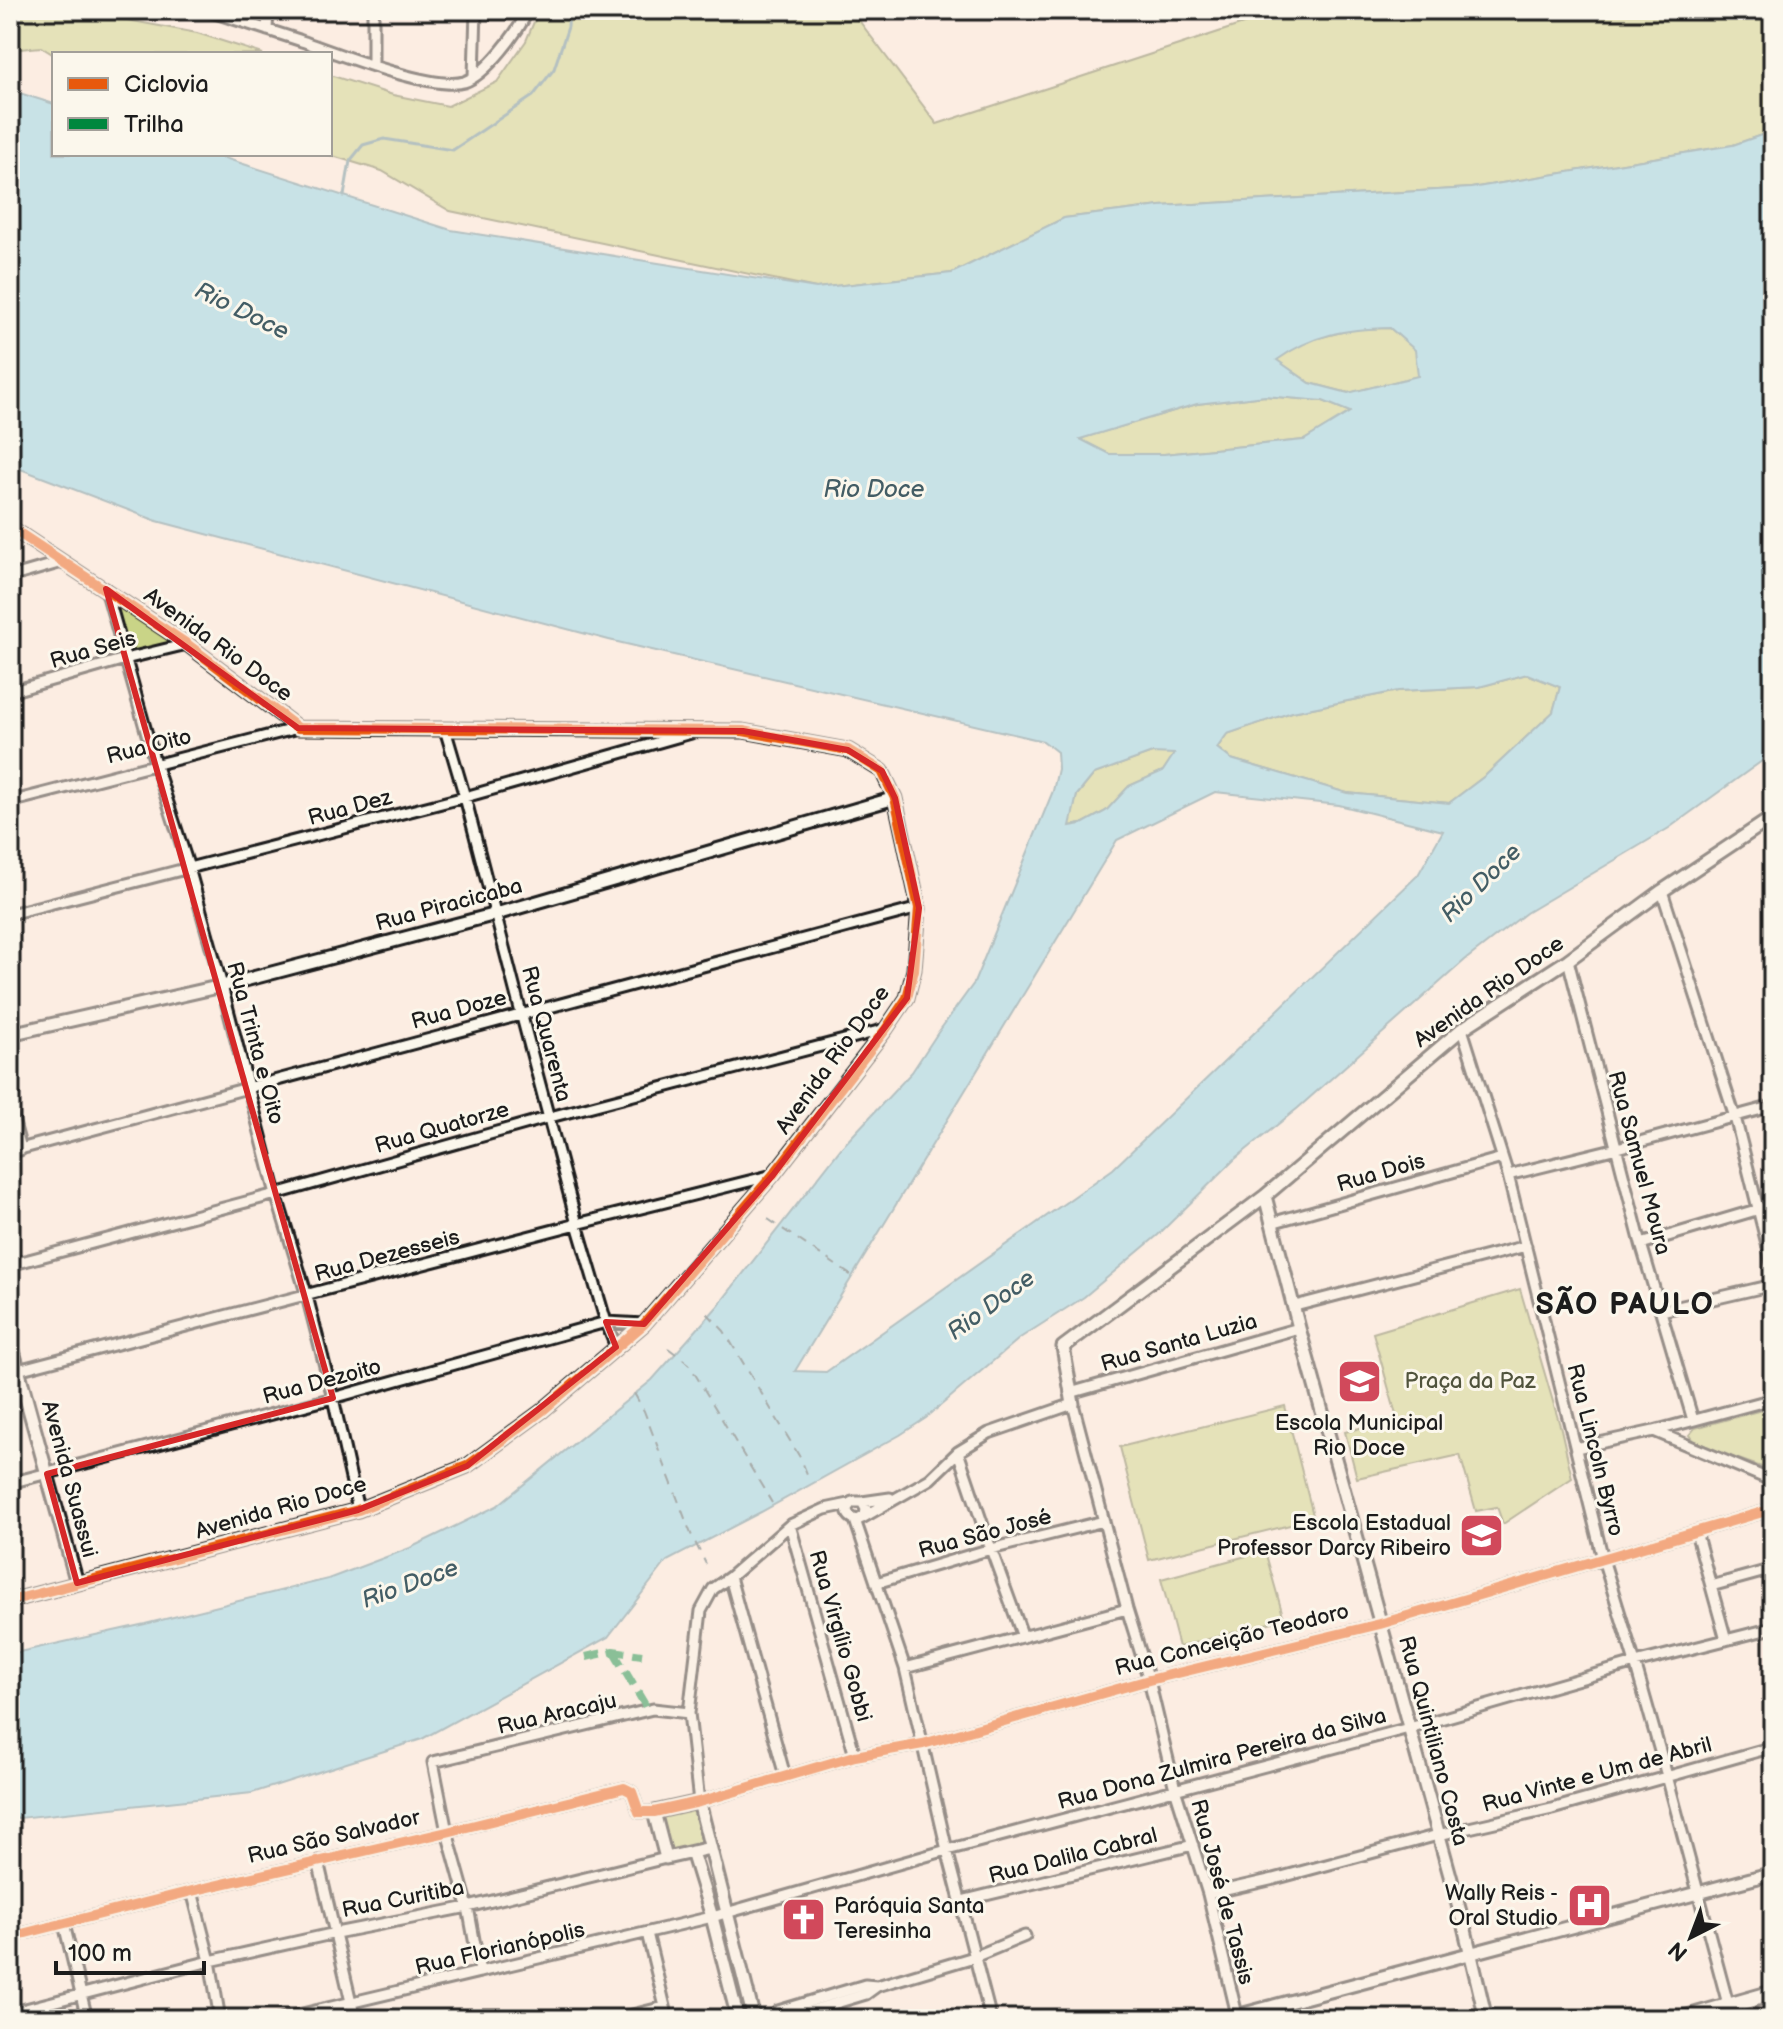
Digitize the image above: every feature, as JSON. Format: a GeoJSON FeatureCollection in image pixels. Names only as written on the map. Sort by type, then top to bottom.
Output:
{"type":"FeatureCollection","features":[{"type":"Feature","properties":{"kind":"main road"},"geometry":{"type":"LineString","coordinates":[[1682,2019],[1730,2012],[1773,1993]]}},
{"type":"Feature","properties":{"kind":"street"},"geometry":{"type":"LineString","coordinates":[[206,10],[332,52]]}},
{"type":"Feature","properties":{"kind":"street"},"geometry":{"type":"LineString","coordinates":[[267,30],[268,10]]}},
{"type":"Feature","properties":{"kind":"street"},"geometry":{"type":"LineString","coordinates":[[373,10],[373,66]]}},
{"type":"Feature","properties":{"kind":"street"},"geometry":{"type":"LineString","coordinates":[[474,76],[476,10]]}},
{"type":"Feature","properties":{"kind":"street"},"geometry":{"type":"LineString","coordinates":[[332,52],[430,82],[463,82],[495,59],[528,10]]}},
{"type":"Feature","properties":{"kind":"street","name":"Avenida Rio Doce"},"geometry":{"type":"LineString","coordinates":[[10,527],[187,644],[298,728],[743,731],[848,750],[882,771],[895,798],[919,908],[914,970],[907,998],[886,1029],[773,1175],[644,1324],[542,1411],[467,1466],[358,1510],[10,1601]]}},
{"type":"Feature","properties":{"kind":"street"},"geometry":{"type":"LineString","coordinates":[[10,577],[62,562]]}},
{"type":"Feature","properties":{"kind":"street","name":"Rua Trinta e Oito"},"geometry":{"type":"LineString","coordinates":[[106,589],[155,763],[189,868],[276,1194],[307,1296],[358,1510]]}},
{"type":"Feature","properties":{"kind":"street","name":"Rua Seis"},"geometry":{"type":"LineString","coordinates":[[10,692],[187,644]]}},
{"type":"Feature","properties":{"kind":"street","name":"Rua Oito"},"geometry":{"type":"LineString","coordinates":[[10,802],[298,728]]}},
{"type":"Feature","properties":{"kind":"street","name":"Rua Quarenta"},"geometry":{"type":"LineString","coordinates":[[445,729],[577,1224],[616,1347]]}},
{"type":"Feature","properties":{"kind":"street","name":"Rua Dez"},"geometry":{"type":"LineString","coordinates":[[10,914],[465,797],[698,731]]}},
{"type":"Feature","properties":{"kind":"street","name":"Rua Piracicaba"},"geometry":{"type":"LineString","coordinates":[[10,1034],[222,986],[496,914],[895,798]]}},
{"type":"Feature","properties":{"kind":"street","name":"Avenida Rio Doce"},"geometry":{"type":"LineString","coordinates":[[1071,1398],[1063,1347],[1265,1196],[1462,1029],[1568,960],[1662,891],[1773,817]]}},
{"type":"Feature","properties":{"kind":"street"},"geometry":{"type":"LineString","coordinates":[[1662,891],[1735,1117],[1773,1268]]}},
{"type":"Feature","properties":{"kind":"street","name":"Rua Doze"},"geometry":{"type":"LineString","coordinates":[[15,1150],[919,908]]}},
{"type":"Feature","properties":{"kind":"street","name":"Rua Samuel Moura"},"geometry":{"type":"LineString","coordinates":[[1568,960],[1641,1244],[1693,1420]]}},
{"type":"Feature","properties":{"kind":"street","name":"Rua Quatorze"},"geometry":{"type":"LineString","coordinates":[[10,1265],[550,1117],[886,1029]]}},
{"type":"Feature","properties":{"kind":"street","name":"Rua Lincoln Byrro"},"geometry":{"type":"LineString","coordinates":[[1462,1029],[1508,1175],[1603,1559],[1667,1776],[1730,2012]]}},
{"type":"Feature","properties":{"kind":"street"},"geometry":{"type":"LineString","coordinates":[[1508,1175],[1773,1106]]}},
{"type":"Feature","properties":{"kind":"street"},"geometry":{"type":"LineString","coordinates":[[10,1112],[15,1150]]}},
{"type":"Feature","properties":{"kind":"street","name":"Rua Dois"},"geometry":{"type":"LineString","coordinates":[[1271,1223],[1502,1158]]}},
{"type":"Feature","properties":{"kind":"street","name":"Rua Dezesseis"},"geometry":{"type":"LineString","coordinates":[[14,1371],[773,1175]]}},
{"type":"Feature","properties":{"kind":"street","name":"Rua Quintiliano Costa"},"geometry":{"type":"LineString","coordinates":[[1265,1196],[1465,1930],[1486,2019]]}},
{"type":"Feature","properties":{"kind":"street"},"geometry":{"type":"LineString","coordinates":[[1641,1244],[1773,1205]]}},
{"type":"Feature","properties":{"kind":"street"},"geometry":{"type":"LineString","coordinates":[[1295,1306],[1526,1246]]}},
{"type":"Feature","properties":{"kind":"street"},"geometry":{"type":"LineString","coordinates":[[1661,1311],[1773,1285]]}},
{"type":"Feature","properties":{"kind":"street","name":"Rua Dezoito"},"geometry":{"type":"LineString","coordinates":[[10,1483],[606,1322],[644,1324]]}},
{"type":"Feature","properties":{"kind":"street","name":"Rua Santa Luzia"},"geometry":{"type":"LineString","coordinates":[[1071,1398],[1299,1328]]}},
{"type":"Feature","properties":{"kind":"street","name":"Avenida Suassui"},"geometry":{"type":"LineString","coordinates":[[10,1340],[14,1371],[77,1583]]}},
{"type":"Feature","properties":{"kind":"street"},"geometry":{"type":"LineString","coordinates":[[858,1519],[930,1479],[958,1452],[989,1433],[1071,1398]]}},
{"type":"Feature","properties":{"kind":"street","name":"Rua José de Tassis"},"geometry":{"type":"LineString","coordinates":[[1071,1398],[1149,1680],[1175,1789],[1208,1894],[1233,2018]]}},
{"type":"Feature","properties":{"kind":"street"},"geometry":{"type":"LineString","coordinates":[[1576,1448],[1773,1399]]}},
{"type":"Feature","properties":{"kind":"street"},"geometry":{"type":"LineString","coordinates":[[1654,1431],[1773,1481]]}},
{"type":"Feature","properties":{"kind":"street"},"geometry":{"type":"LineString","coordinates":[[958,1452],[1023,1637]]}},
{"type":"Feature","properties":{"kind":"street"},"geometry":{"type":"LineString","coordinates":[[754,2019],[699,1802],[689,1713],[701,1611],[713,1589],[790,1525],[825,1509],[855,1501],[897,1497]]}},
{"type":"Feature","properties":{"kind":"street"},"geometry":{"type":"LineString","coordinates":[[858,1519],[866,1512],[862,1502]]}},
{"type":"Feature","properties":{"kind":"street"},"geometry":{"type":"LineString","coordinates":[[849,1504],[849,1515],[858,1519]]}},
{"type":"Feature","properties":{"kind":"street","name":"Rua Conceição Teodoro"},"geometry":{"type":"LineString","coordinates":[[699,1802],[855,1756],[923,1744],[1149,1680],[1380,1624],[1773,1509]]}},
{"type":"Feature","properties":{"kind":"street"},"geometry":{"type":"LineString","coordinates":[[858,1519],[905,1668],[947,1850],[991,2019]]}},
{"type":"Feature","properties":{"kind":"street","name":"Rua São José"},"geometry":{"type":"LineString","coordinates":[[876,1583],[991,1549],[1104,1521]]}},
{"type":"Feature","properties":{"kind":"street","name":"Rua Virgílio Gobbi"},"geometry":{"type":"LineString","coordinates":[[790,1525],[855,1756]]}},
{"type":"Feature","properties":{"kind":"street"},"geometry":{"type":"LineString","coordinates":[[1696,1532],[1726,1640]]}},
{"type":"Feature","properties":{"kind":"street"},"geometry":{"type":"LineString","coordinates":[[1711,1586],[1773,1569]]}},
{"type":"Feature","properties":{"kind":"street"},"geometry":{"type":"LineString","coordinates":[[730,1577],[785,1776]]}},
{"type":"Feature","properties":{"kind":"street"},"geometry":{"type":"LineString","coordinates":[[905,1668],[1127,1609]]}},
{"type":"Feature","properties":{"kind":"street","name":"Rua Dona Zulmira Pereira da Silva"},"geometry":{"type":"LineString","coordinates":[[727,1912],[1773,1628]]}},
{"type":"Feature","properties":{"kind":"street","name":"Rua Aracaju"},"geometry":{"type":"LineString","coordinates":[[447,1832],[433,1762],[653,1709],[689,1713]]}},
{"type":"Feature","properties":{"kind":"street","name":"Rua Vinte e Um de Abril"},"geometry":{"type":"LineString","coordinates":[[1208,1894],[1552,1809],[1773,1747]]}},
{"type":"Feature","properties":{"kind":"street","name":"Rua São Salvador"},"geometry":{"type":"LineString","coordinates":[[10,1937],[624,1788],[632,1792],[639,1812],[654,1812]]}},
{"type":"Feature","properties":{"kind":"street"},"geometry":{"type":"LineString","coordinates":[[666,1858],[654,1812],[699,1802]]}},
{"type":"Feature","properties":{"kind":"street"},"geometry":{"type":"LineString","coordinates":[[447,1832],[468,1907],[480,1972]]}},
{"type":"Feature","properties":{"kind":"street","name":"Rua Dalila Cabral"},"geometry":{"type":"LineString","coordinates":[[961,1901],[1193,1845]]}},
{"type":"Feature","properties":{"kind":"street","name":"Rua Curitiba"},"geometry":{"type":"LineString","coordinates":[[10,2013],[210,1961],[468,1907],[710,1848]]}},
{"type":"Feature","properties":{"kind":"street"},"geometry":{"type":"LineString","coordinates":[[692,1852],[738,2019]]}},
{"type":"Feature","properties":{"kind":"street"},"geometry":{"type":"LineString","coordinates":[[318,1861],[355,2019]]}},
{"type":"Feature","properties":{"kind":"street"},"geometry":{"type":"LineString","coordinates":[[1233,2018],[1773,1873]]}},
{"type":"Feature","properties":{"kind":"street"},"geometry":{"type":"LineString","coordinates":[[192,1891],[210,1961],[220,2019]]}},
{"type":"Feature","properties":{"kind":"street","name":"Rua Florianópolis"},"geometry":{"type":"LineString","coordinates":[[281,2019],[727,1912]]}},
{"type":"Feature","properties":{"kind":"street"},"geometry":{"type":"LineString","coordinates":[[64,1924],[87,2019]]}},
{"type":"Feature","properties":{"kind":"street"},"geometry":{"type":"LineString","coordinates":[[647,1933],[668,2019]]}},
{"type":"Feature","properties":{"kind":"street"},"geometry":{"type":"LineString","coordinates":[[774,2018],[866,1994],[877,1986],[974,1957],[1025,1936]]}},
{"type":"Feature","properties":{"kind":"street"},"geometry":{"type":"LineString","coordinates":[[616,2019],[664,2007]]}},
{"type":"Feature","properties":{"kind":"street"},"geometry":{"type":"LineString","coordinates":[[463,2019],[510,2019]]}},
{"type":"Feature","properties":{"kind":"highlighted area"},"geometry":{"type":"Polygon","coordinates":[[[106,589],[298,728],[743,731],[848,750],[882,771],[895,798],[919,908],[907,998],[773,1175],[644,1324],[606,1322],[616,1347],[467,1466],[358,1510],[77,1583],[47,1474],[333,1398],[106,589]]]}},
{"type":"Feature","properties":{"kind":"green space"},"geometry":{"type":"Polygon","coordinates":[[[10,10],[74,10],[197,33],[257,52],[52,54],[41,47],[10,50],[10,10]]]}},
{"type":"Feature","properties":{"kind":"green space"},"geometry":{"type":"Polygon","coordinates":[[[539,10],[851,10],[937,124],[1286,10],[1773,10],[1773,131],[1733,145],[1471,188],[1160,206],[1064,218],[952,273],[816,288],[450,211],[382,171],[332,156],[332,76],[393,95],[448,106],[497,82],[526,41],[539,10]]]}},
{"type":"Feature","properties":{"kind":"green space"},"geometry":{"type":"Polygon","coordinates":[[[1390,328],[1416,350],[1419,376],[1349,393],[1310,383],[1276,360],[1306,341],[1354,329],[1390,328]]]}},
{"type":"Feature","properties":{"kind":"green space"},"geometry":{"type":"Polygon","coordinates":[[[1265,396],[1323,401],[1351,412],[1304,440],[1164,454],[1109,454],[1079,439],[1197,404],[1265,396]]]}},
{"type":"Feature","properties":{"kind":"green space"},"geometry":{"type":"Polygon","coordinates":[[[106,589],[187,644],[125,659],[106,589]]]}},
{"type":"Feature","properties":{"kind":"green space"},"geometry":{"type":"Polygon","coordinates":[[[1527,674],[1560,687],[1553,712],[1486,775],[1449,803],[1347,793],[1231,759],[1217,748],[1227,734],[1292,712],[1398,691],[1479,687],[1527,674]]]}},
{"type":"Feature","properties":{"kind":"green space"},"geometry":{"type":"Polygon","coordinates":[[[1152,753],[1175,753],[1163,771],[1129,786],[1106,811],[1082,824],[1069,826],[1077,795],[1094,774],[1152,753]]]}},
{"type":"Feature","properties":{"kind":"green space","name":"Praça da Paz"},"geometry":{"type":"Polygon","coordinates":[[[1520,1289],[1572,1478],[1503,1524],[1497,1507],[1476,1511],[1460,1455],[1357,1478],[1345,1432],[1397,1418],[1373,1333],[1520,1289]]]}},
{"type":"Feature","properties":{"kind":"green space"},"geometry":{"type":"Polygon","coordinates":[[[1285,1406],[1314,1519],[1149,1560],[1120,1447],[1285,1406]]]}},
{"type":"Feature","properties":{"kind":"green space"},"geometry":{"type":"Polygon","coordinates":[[[1773,1407],[1773,1471],[1695,1444],[1689,1435],[1695,1428],[1773,1407]]]}},
{"type":"Feature","properties":{"kind":"green space"},"geometry":{"type":"Polygon","coordinates":[[[1265,1551],[1284,1619],[1179,1647],[1161,1579],[1265,1551]]]}},
{"type":"Feature","properties":{"kind":"green space"},"geometry":{"type":"Polygon","coordinates":[[[697,1807],[707,1844],[669,1853],[660,1816],[697,1807]]]}},
{"type":"Feature","properties":{"kind":"water","name":"Rio Doce"},"geometry":{"type":"Polygon","coordinates":[[[10,90],[52,103],[52,156],[218,156],[451,230],[816,288],[952,273],[1064,218],[1160,206],[1471,188],[1733,145],[1773,131],[1773,753],[1669,828],[1526,913],[1465,960],[1298,1108],[1235,1159],[1158,1235],[1084,1297],[1020,1338],[926,1418],[761,1512],[667,1561],[608,1637],[422,1739],[252,1793],[10,1819],[10,1654],[328,1579],[410,1548],[497,1506],[652,1380],[717,1307],[842,1147],[912,1072],[974,983],[1053,791],[1058,769],[1057,752],[1043,741],[609,640],[157,521],[10,465],[10,90]],[[1390,328],[1330,335],[1304,344],[1277,360],[1310,383],[1348,393],[1418,376],[1415,350],[1390,328]],[[1265,396],[1197,404],[1080,439],[1109,454],[1164,454],[1304,440],[1350,412],[1323,401],[1265,396]],[[1527,674],[1479,687],[1398,691],[1292,712],[1227,734],[1217,748],[1231,759],[1347,793],[1449,803],[1486,775],[1553,712],[1560,687],[1527,674]],[[1152,753],[1094,774],[1077,795],[1070,826],[1082,824],[1106,811],[1129,786],[1163,771],[1174,754],[1152,753]],[[1215,792],[1117,840],[795,1371],[826,1372],[1113,1169],[1418,875],[1443,831],[1339,805],[1215,792]]]}},
{"type":"Feature","properties":{"kind":"waterway"},"geometry":{"type":"LineString","coordinates":[[344,196],[350,161],[363,145],[384,139],[453,150],[533,96],[554,69],[568,27],[569,10]]}},
{"type":"Feature","properties":{"kind":"ferry route"},"geometry":{"type":"LineString","coordinates":[[768,1219],[852,1276]]}},
{"type":"Feature","properties":{"kind":"ferry route"},"geometry":{"type":"LineString","coordinates":[[707,1313],[724,1331],[801,1459],[809,1479]]}},
{"type":"Feature","properties":{"kind":"ferry route"},"geometry":{"type":"LineString","coordinates":[[668,1348],[689,1364],[772,1503]]}},
{"type":"Feature","properties":{"kind":"ferry route"},"geometry":{"type":"LineString","coordinates":[[634,1393],[706,1564]]}},
{"type":"Feature","properties":{"kind":"marked path"},"geometry":{"type":"LineString","coordinates":[[613,1651],[648,1710]]}},
{"type":"Feature","properties":{"kind":"marked path"},"geometry":{"type":"LineString","coordinates":[[586,1657],[613,1651],[642,1655]]}},
{"type":"Feature","properties":{"kind":"cycle path"},"geometry":{"type":"LineString","coordinates":[[10,527],[187,644],[298,728],[743,731],[848,750],[882,771],[895,798],[919,908],[914,970],[907,998],[886,1029],[773,1175],[644,1324],[542,1411],[467,1466],[358,1510],[10,1601]]}},
{"type":"Feature","properties":{"kind":"cycle path"},"geometry":{"type":"LineString","coordinates":[[10,1937],[624,1788],[632,1792],[639,1812],[654,1812],[699,1802],[855,1756],[923,1744],[1149,1680],[1380,1624],[1773,1509]]}},
{"type":"Feature","properties":{"kind":"place","name":"Escola Municipal Rio Doce"},"geometry":{"type":"Point","coordinates":[1359,1382]}},
{"type":"Feature","properties":{"kind":"place","name":"Escola Estadual Professor Darcy Ribeiro"},"geometry":{"type":"Point","coordinates":[1482,1536]}},
{"type":"Feature","properties":{"kind":"place","name":"Wally Reis - Oral Studio"},"geometry":{"type":"Point","coordinates":[1589,1906]}},
{"type":"Feature","properties":{"kind":"place","name":"Paróquia Santa Teresinha"},"geometry":{"type":"Point","coordinates":[803,1919]}},
{"type":"Feature","properties":{"kind":"district","name":"SÃO PAULO"},"geometry":{"type":"Point","coordinates":[1625,1305]}}]}
